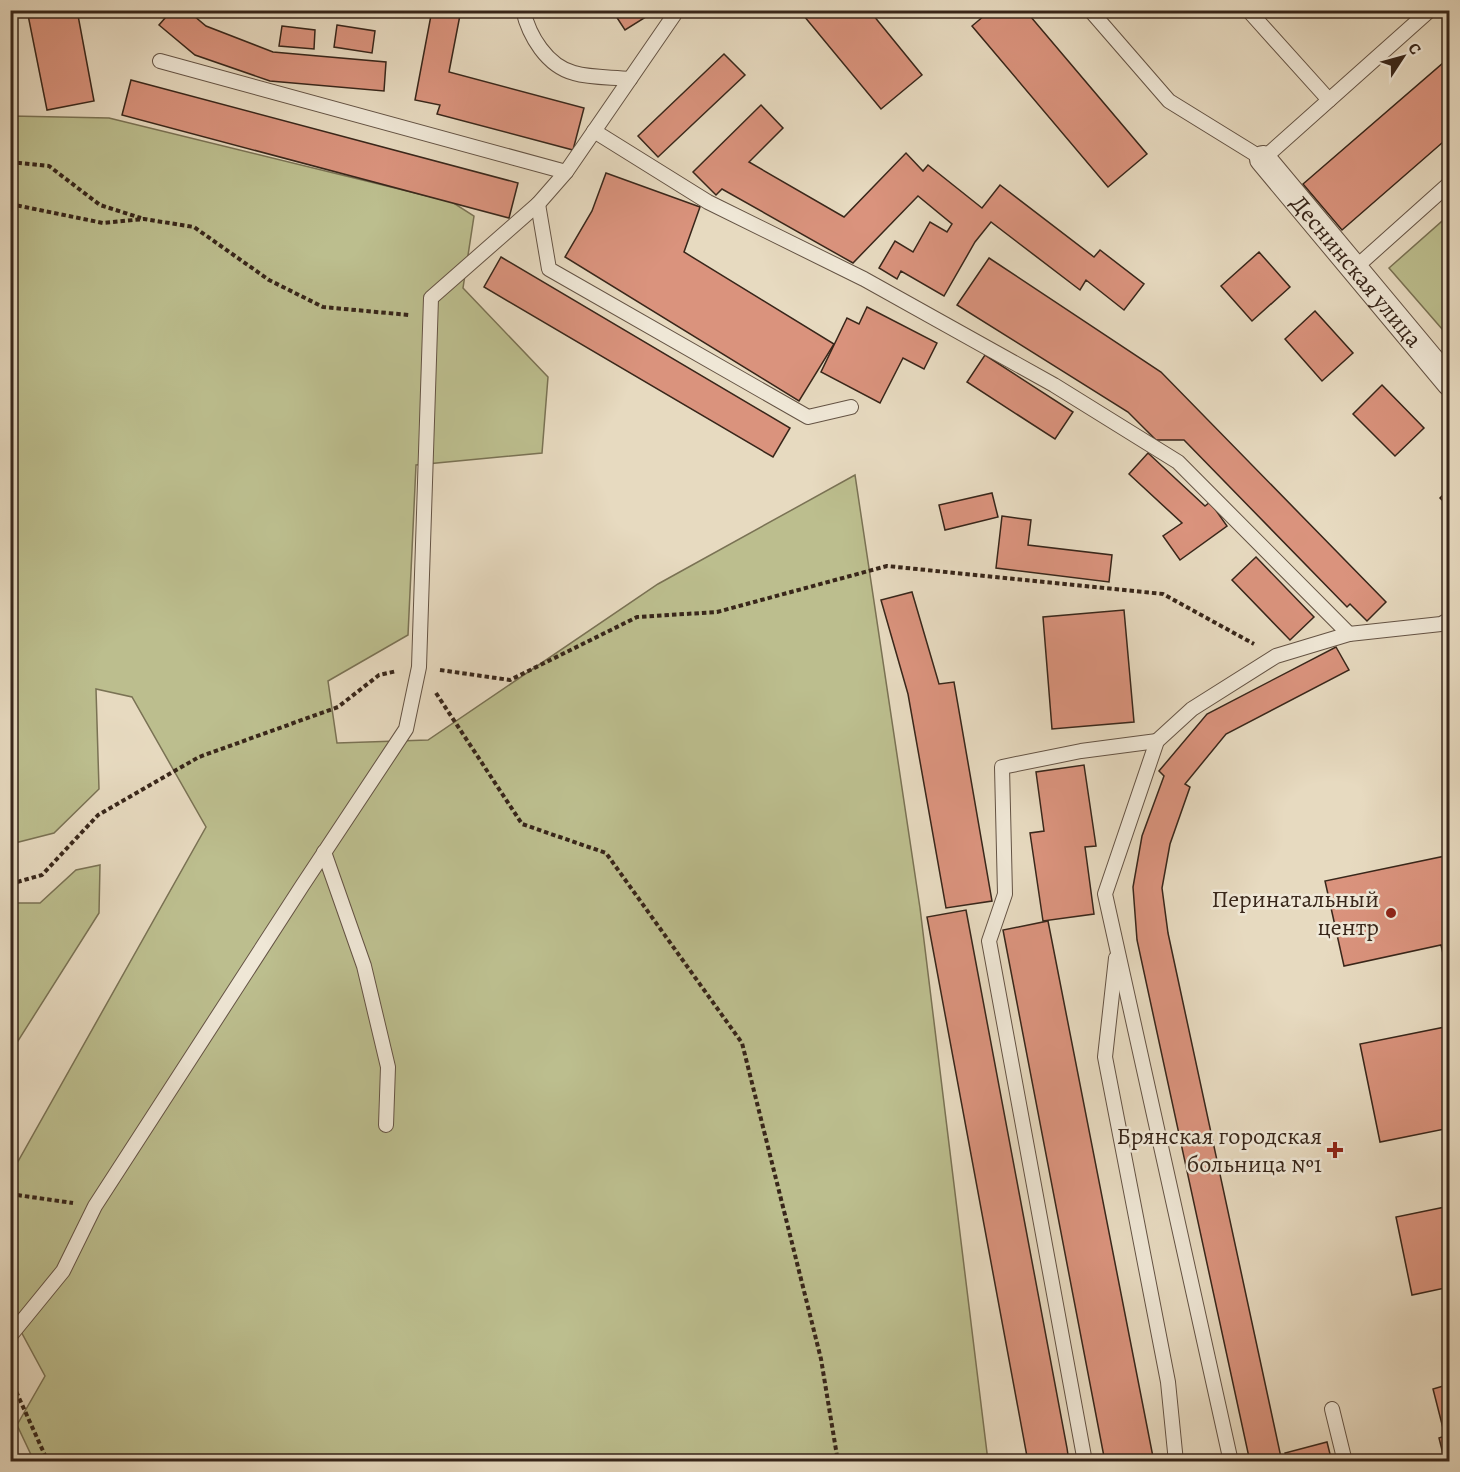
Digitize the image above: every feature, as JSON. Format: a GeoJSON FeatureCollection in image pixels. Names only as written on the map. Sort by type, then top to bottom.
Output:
{"type":"FeatureCollection","features":[{"type":"Feature","properties":{"kind":"street","name":"Деснинская улица"},"geometry":{"type":"LineString","coordinates":[[1263,159],[1449,383]]}},
{"type":"Feature","properties":{"kind":"lane"},"geometry":{"type":"LineString","coordinates":[[523,10],[536,42],[548,58],[573,73],[630,79]]}},
{"type":"Feature","properties":{"kind":"lane"},"geometry":{"type":"LineString","coordinates":[[10,1336],[63,1271],[94,1206],[406,729],[419,667],[431,298],[538,204],[566,172],[674,15],[675,10]]}},
{"type":"Feature","properties":{"kind":"lane"},"geometry":{"type":"LineString","coordinates":[[1090,10],[1169,101],[1263,159],[1430,10]]}},
{"type":"Feature","properties":{"kind":"lane"},"geometry":{"type":"LineString","coordinates":[[1248,10],[1329,100]]}},
{"type":"Feature","properties":{"kind":"lane"},"geometry":{"type":"LineString","coordinates":[[160,61],[566,172]]}},
{"type":"Feature","properties":{"kind":"lane"},"geometry":{"type":"LineString","coordinates":[[594,131],[708,202],[864,279],[1054,385],[1178,462],[1349,634]]}},
{"type":"Feature","properties":{"kind":"lane"},"geometry":{"type":"LineString","coordinates":[[1355,268],[1449,183]]}},
{"type":"Feature","properties":{"kind":"lane"},"geometry":{"type":"LineString","coordinates":[[538,204],[549,269],[808,417],[851,407]]}},
{"type":"Feature","properties":{"kind":"lane"},"geometry":{"type":"LineString","coordinates":[[1231,1461],[1106,894],[1157,741],[1192,709],[1276,656],[1349,634],[1441,624],[1449,619]]}},
{"type":"Feature","properties":{"kind":"lane"},"geometry":{"type":"LineString","coordinates":[[1085,1461],[989,941],[1005,894],[1002,767],[1081,751],[1157,741]]}},
{"type":"Feature","properties":{"kind":"lane"},"geometry":{"type":"LineString","coordinates":[[324,852],[364,966],[388,1067],[386,1125]]}},
{"type":"Feature","properties":{"kind":"lane"},"geometry":{"type":"LineString","coordinates":[[1117,947],[1106,1057],[1168,1382],[1176,1461]]}},
{"type":"Feature","properties":{"kind":"lane"},"geometry":{"type":"LineString","coordinates":[[1332,1409],[1345,1461]]}},
{"type":"Feature","properties":{"kind":"path"},"geometry":{"type":"LineString","coordinates":[[10,162],[49,166],[100,205],[144,219],[194,227],[269,280],[323,307],[430,318]]}},
{"type":"Feature","properties":{"kind":"path"},"geometry":{"type":"LineString","coordinates":[[10,204],[103,223],[144,219]]}},
{"type":"Feature","properties":{"kind":"path"},"geometry":{"type":"LineString","coordinates":[[10,884],[42,875],[98,815],[199,757],[338,706],[379,675],[419,667],[510,680],[637,617],[717,612],[887,566],[1163,594],[1276,656]]}},
{"type":"Feature","properties":{"kind":"path"},"geometry":{"type":"LineString","coordinates":[[419,667],[522,824],[606,853],[742,1043],[821,1359],[838,1461]]}},
{"type":"Feature","properties":{"kind":"path"},"geometry":{"type":"LineString","coordinates":[[10,1194],[94,1206]]}},
{"type":"Feature","properties":{"kind":"path"},"geometry":{"type":"LineString","coordinates":[[10,1378],[48,1461]]}},
{"type":"Feature","properties":{"kind":"green space"},"geometry":{"type":"Polygon","coordinates":[[[11,116],[109,118],[452,202],[474,216],[463,288],[548,377],[542,453],[416,465],[408,635],[328,681],[337,743],[428,740],[658,584],[855,475],[920,908],[988,1461],[34,1461],[17,1425],[45,1376],[11,1313],[11,1174],[206,827],[132,697],[96,689],[99,789],[54,833],[11,844],[11,116]]]}},
{"type":"Feature","properties":{"kind":"green space"},"geometry":{"type":"Polygon","coordinates":[[[1449,215],[1449,337],[1389,268],[1449,215]]]}},
{"type":"Feature","properties":{"kind":"green space"},"geometry":{"type":"Polygon","coordinates":[[[100,865],[99,913],[11,1052],[11,903],[40,903],[76,870],[100,865]]]}},
{"type":"Feature","properties":{"kind":"building"},"geometry":{"type":"Polygon","coordinates":[[[27,10],[77,10],[94,101],[47,110],[27,10]]]}},
{"type":"Feature","properties":{"kind":"building"},"geometry":{"type":"Polygon","coordinates":[[[172,10],[187,10],[206,26],[273,52],[386,62],[384,91],[270,81],[195,55],[159,25],[172,10]]]}},
{"type":"Feature","properties":{"kind":"building"},"geometry":{"type":"Polygon","coordinates":[[[432,10],[461,10],[449,72],[584,108],[573,150],[437,114],[440,105],[415,100],[432,10]]]}},
{"type":"Feature","properties":{"kind":"building"},"geometry":{"type":"Polygon","coordinates":[[[612,10],[646,10],[649,15],[625,30],[612,10]]]}},
{"type":"Feature","properties":{"kind":"building"},"geometry":{"type":"Polygon","coordinates":[[[799,10],[869,10],[922,75],[881,109],[799,10]]]}},
{"type":"Feature","properties":{"kind":"building"},"geometry":{"type":"Polygon","coordinates":[[[991,10],[1025,10],[1147,154],[1108,187],[972,26],[991,10]]]}},
{"type":"Feature","properties":{"kind":"building"},"geometry":{"type":"Polygon","coordinates":[[[337,25],[375,31],[372,53],[334,47],[337,25]]]}},
{"type":"Feature","properties":{"kind":"building"},"geometry":{"type":"Polygon","coordinates":[[[282,26],[315,30],[314,49],[279,46],[282,26]]]}},
{"type":"Feature","properties":{"kind":"building"},"geometry":{"type":"Polygon","coordinates":[[[724,54],[745,75],[658,157],[638,136],[724,54]]]}},
{"type":"Feature","properties":{"kind":"building"},"geometry":{"type":"Polygon","coordinates":[[[1450,57],[1450,136],[1342,230],[1303,184],[1450,57]]]}},
{"type":"Feature","properties":{"kind":"building"},"geometry":{"type":"Polygon","coordinates":[[[131,80],[518,183],[509,218],[122,115],[131,80]]]}},
{"type":"Feature","properties":{"kind":"building"},"geometry":{"type":"Polygon","coordinates":[[[761,105],[783,128],[749,162],[844,217],[906,153],[923,171],[928,165],[982,208],[1000,185],[1094,257],[1100,250],[1144,284],[1124,310],[1086,280],[1080,290],[991,222],[975,242],[944,296],[901,271],[897,279],[879,268],[895,241],[913,252],[930,222],[947,232],[952,224],[918,196],[853,263],[722,189],[716,195],[693,172],[761,105]]]}},
{"type":"Feature","properties":{"kind":"building"},"geometry":{"type":"Polygon","coordinates":[[[606,173],[700,207],[684,252],[834,344],[799,401],[565,257],[592,211],[606,173]]]}},
{"type":"Feature","properties":{"kind":"building"},"geometry":{"type":"Polygon","coordinates":[[[1259,252],[1290,287],[1252,321],[1221,286],[1259,252]]]}},
{"type":"Feature","properties":{"kind":"building"},"geometry":{"type":"Polygon","coordinates":[[[501,257],[790,428],[773,457],[484,287],[501,257]]]}},
{"type":"Feature","properties":{"kind":"building"},"geometry":{"type":"Polygon","coordinates":[[[989,258],[1161,372],[1386,602],[1367,621],[1350,604],[1347,607],[1184,440],[1156,440],[1128,412],[957,305],[989,258]]]}},
{"type":"Feature","properties":{"kind":"building"},"geometry":{"type":"Polygon","coordinates":[[[867,307],[937,343],[924,369],[903,358],[880,403],[821,372],[847,318],[859,324],[867,307]]]}},
{"type":"Feature","properties":{"kind":"building"},"geometry":{"type":"Polygon","coordinates":[[[1315,311],[1353,353],[1322,381],[1285,339],[1315,311]]]}},
{"type":"Feature","properties":{"kind":"building"},"geometry":{"type":"Polygon","coordinates":[[[985,355],[1073,412],[1055,439],[967,382],[985,355]]]}},
{"type":"Feature","properties":{"kind":"building"},"geometry":{"type":"Polygon","coordinates":[[[1382,385],[1424,428],[1395,456],[1353,414],[1382,385]]]}},
{"type":"Feature","properties":{"kind":"building"},"geometry":{"type":"Polygon","coordinates":[[[1148,453],[1205,506],[1210,502],[1227,526],[1180,560],[1163,536],[1182,523],[1129,474],[1148,453]]]}},
{"type":"Feature","properties":{"kind":"building"},"geometry":{"type":"Polygon","coordinates":[[[1450,488],[1450,508],[1440,498],[1450,488]]]}},
{"type":"Feature","properties":{"kind":"building"},"geometry":{"type":"Polygon","coordinates":[[[992,493],[998,517],[945,530],[939,505],[992,493]]]}},
{"type":"Feature","properties":{"kind":"building"},"geometry":{"type":"Polygon","coordinates":[[[1002,516],[1031,520],[1028,545],[1112,555],[1109,582],[996,568],[1002,516]]]}},
{"type":"Feature","properties":{"kind":"building"},"geometry":{"type":"Polygon","coordinates":[[[1256,557],[1314,617],[1290,640],[1232,580],[1256,557]]]}},
{"type":"Feature","properties":{"kind":"building"},"geometry":{"type":"Polygon","coordinates":[[[912,592],[939,684],[954,682],[992,901],[946,908],[908,694],[881,600],[912,592]]]}},
{"type":"Feature","properties":{"kind":"building"},"geometry":{"type":"Polygon","coordinates":[[[1124,610],[1134,722],[1052,729],[1043,617],[1124,610]]]}},
{"type":"Feature","properties":{"kind":"building"},"geometry":{"type":"Polygon","coordinates":[[[1336,647],[1349,670],[1226,734],[1185,784],[1190,787],[1170,844],[1162,888],[1168,933],[1282,1462],[1250,1462],[1137,940],[1133,887],[1142,836],[1164,776],[1159,771],[1207,714],[1336,647]]]}},
{"type":"Feature","properties":{"kind":"building"},"geometry":{"type":"Polygon","coordinates":[[[1084,765],[1096,846],[1085,847],[1094,914],[1043,921],[1030,833],[1044,831],[1036,772],[1084,765]]]}},
{"type":"Feature","properties":{"kind":"building","name":"Перинатальный центр"},"geometry":{"type":"Polygon","coordinates":[[[1450,855],[1450,984],[1441,945],[1344,966],[1325,881],[1450,855]]]}},
{"type":"Feature","properties":{"kind":"building"},"geometry":{"type":"Polygon","coordinates":[[[966,910],[1069,1462],[1028,1462],[927,917],[966,910]]]}},
{"type":"Feature","properties":{"kind":"building"},"geometry":{"type":"Polygon","coordinates":[[[1048,921],[1154,1462],[1105,1462],[1003,930],[1048,921]]]}},
{"type":"Feature","properties":{"kind":"building"},"geometry":{"type":"Polygon","coordinates":[[[1450,1026],[1450,1128],[1380,1142],[1360,1044],[1450,1026]]]}},
{"type":"Feature","properties":{"kind":"building"},"geometry":{"type":"Polygon","coordinates":[[[1450,1206],[1450,1287],[1412,1295],[1396,1217],[1450,1206]]]}},
{"type":"Feature","properties":{"kind":"building"},"geometry":{"type":"Polygon","coordinates":[[[1450,1384],[1450,1462],[1445,1462],[1439,1438],[1445,1436],[1433,1389],[1450,1384]]]}},
{"type":"Feature","properties":{"kind":"building"},"geometry":{"type":"Polygon","coordinates":[[[1327,1442],[1332,1462],[1287,1462],[1285,1453],[1327,1442]]]}},
{"type":"Feature","properties":{"kind":"building"},"geometry":{"type":"Polygon","coordinates":[[[1439,1456],[1440,1462],[1416,1462],[1439,1456]]]}},
{"type":"Feature","properties":{"kind":"place","name":"Перинатальный центр"},"geometry":{"type":"Point","coordinates":[1391,913]}},
{"type":"Feature","properties":{"kind":"place","name":"Брянская городская больница №1"},"geometry":{"type":"Point","coordinates":[1335,1150]}}]}
